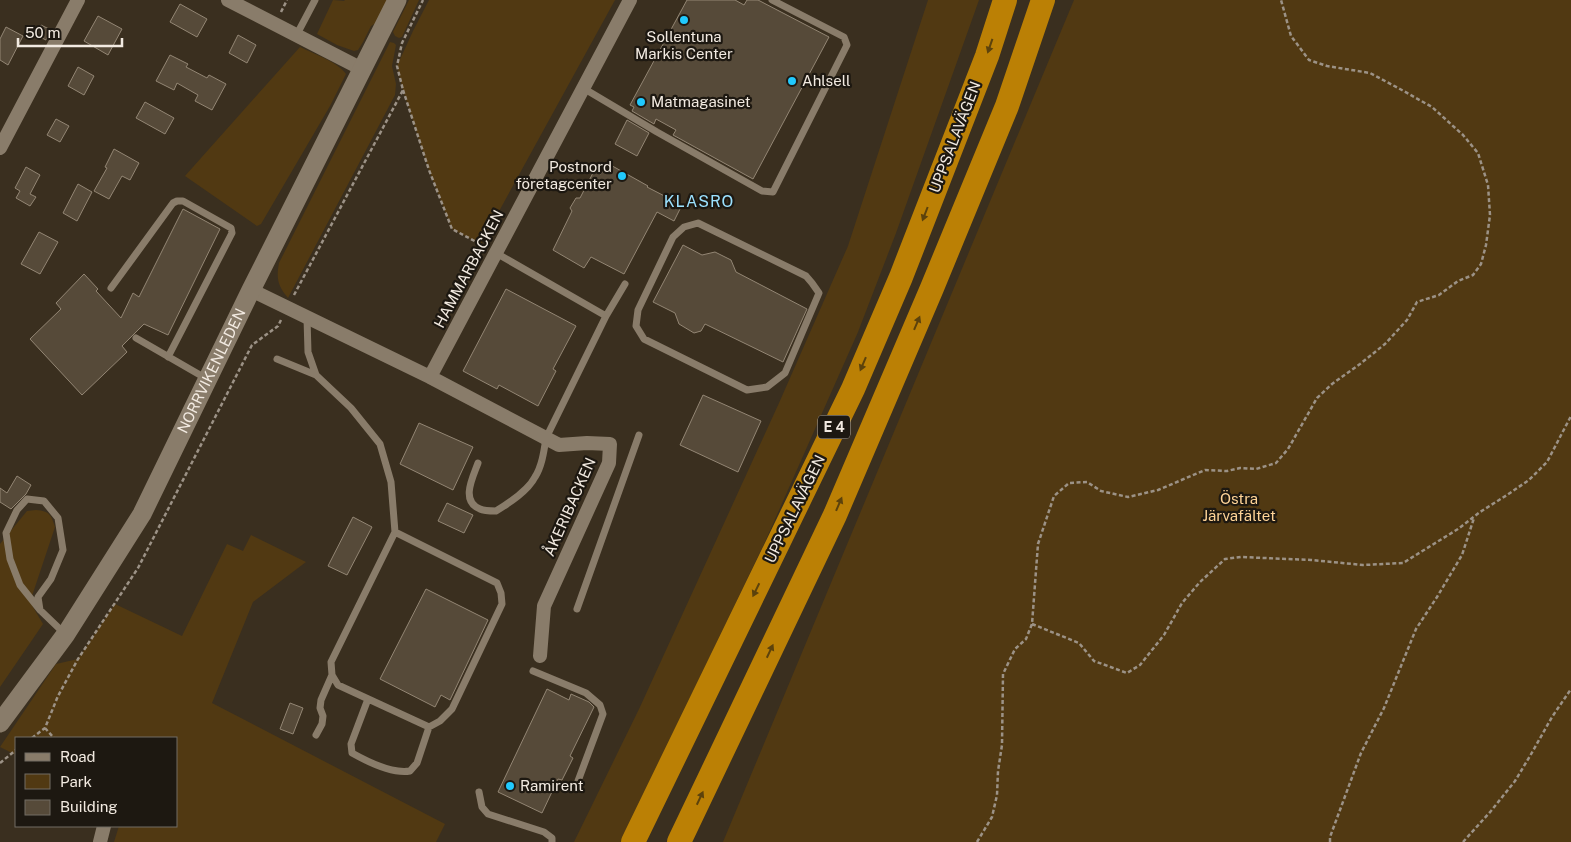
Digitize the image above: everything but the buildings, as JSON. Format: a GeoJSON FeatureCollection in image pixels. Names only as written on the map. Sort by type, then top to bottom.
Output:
{"type":"FeatureCollection","features":[{"type":"Feature","properties":{"kind":"highway","name":"UPPSALAVÄGEN"},"geometry":{"type":"LineString","coordinates":[[633,842],[852,389],[905,268],[986,56],[1005,0]]}},
{"type":"Feature","properties":{"kind":"highway","name":"E 4"},"geometry":{"type":"LineString","coordinates":[[679,842],[835,515],[1007,106],[1043,0]]}},
{"type":"Feature","properties":{"kind":"main road","name":"NORRVIKENLEDEN"},"geometry":{"type":"LineString","coordinates":[[0,724],[66,634],[142,514],[251,290],[397,0]]}},
{"type":"Feature","properties":{"kind":"street"},"geometry":{"type":"LineString","coordinates":[[0,148],[78,0]]}},
{"type":"Feature","properties":{"kind":"street"},"geometry":{"type":"LineString","coordinates":[[228,0],[362,69]]}},
{"type":"Feature","properties":{"kind":"street","name":"HAMMARBACKEN"},"geometry":{"type":"LineString","coordinates":[[430,376],[630,0]]}},
{"type":"Feature","properties":{"kind":"street"},"geometry":{"type":"LineString","coordinates":[[251,290],[430,376]]}},
{"type":"Feature","properties":{"kind":"street","name":"ÅKERIBACKEN"},"geometry":{"type":"LineString","coordinates":[[430,376],[559,445],[610,444],[608,463],[544,606],[540,656]]}},
{"type":"Feature","properties":{"kind":"street"},"geometry":{"type":"LineString","coordinates":[[100,842],[104,827]]}},
{"type":"Feature","properties":{"kind":"lane"},"geometry":{"type":"LineString","coordinates":[[296,36],[314,0]]}},
{"type":"Feature","properties":{"kind":"lane"},"geometry":{"type":"LineString","coordinates":[[583,88],[656,132],[762,191],[772,192],[847,45],[844,37],[772,0]]}},
{"type":"Feature","properties":{"kind":"lane"},"geometry":{"type":"LineString","coordinates":[[111,288],[173,203],[177,201],[183,201],[231,228],[232,232],[168,357]]}},
{"type":"Feature","properties":{"kind":"lane"},"geometry":{"type":"LineString","coordinates":[[698,223],[806,276],[819,293],[785,373],[767,387],[747,390],[693,363],[644,339],[636,326],[638,310],[673,237],[684,227],[698,223]]}},
{"type":"Feature","properties":{"kind":"lane"},"geometry":{"type":"LineString","coordinates":[[496,253],[606,316]]}},
{"type":"Feature","properties":{"kind":"lane"},"geometry":{"type":"LineString","coordinates":[[478,463],[468,490],[471,501],[479,509],[496,512],[515,499],[535,478],[543,456],[546,438],[606,316],[625,284]]}},
{"type":"Feature","properties":{"kind":"lane"},"geometry":{"type":"LineString","coordinates":[[307,318],[308,352],[316,375]]}},
{"type":"Feature","properties":{"kind":"lane"},"geometry":{"type":"LineString","coordinates":[[136,338],[208,379]]}},
{"type":"Feature","properties":{"kind":"lane"},"geometry":{"type":"LineString","coordinates":[[277,359],[316,375],[351,408],[380,444],[391,482],[395,532],[332,662],[332,675],[321,700],[322,724],[316,736]]}},
{"type":"Feature","properties":{"kind":"lane"},"geometry":{"type":"LineString","coordinates":[[577,609],[639,435]]}},
{"type":"Feature","properties":{"kind":"lane"},"geometry":{"type":"LineString","coordinates":[[40,610],[38,597],[51,578],[63,550],[58,518],[44,501],[27,498],[17,510],[6,533],[10,559],[20,584],[40,610],[66,634]]}},
{"type":"Feature","properties":{"kind":"lane"},"geometry":{"type":"LineString","coordinates":[[368,699],[351,744],[352,753],[400,773],[410,771],[417,763],[428,727],[440,721],[452,709],[502,604],[501,593],[497,583],[395,532]]}},
{"type":"Feature","properties":{"kind":"lane"},"geometry":{"type":"LineString","coordinates":[[533,671],[586,693],[600,704],[603,714],[578,781]]}},
{"type":"Feature","properties":{"kind":"lane"},"geometry":{"type":"LineString","coordinates":[[332,675],[338,685],[428,727]]}},
{"type":"Feature","properties":{"kind":"lane"},"geometry":{"type":"LineString","coordinates":[[479,792],[482,807],[488,814],[544,832],[552,838],[552,842]]}},
{"type":"Feature","properties":{"kind":"path"},"geometry":{"type":"LineString","coordinates":[[423,0],[400,51],[397,66],[403,90],[428,170],[452,229],[496,253]]}},
{"type":"Feature","properties":{"kind":"path"},"geometry":{"type":"LineString","coordinates":[[978,842],[992,818],[997,795],[1002,745],[1003,674],[1015,648],[1026,639],[1032,624],[1038,544],[1054,496],[1069,483],[1087,482],[1101,491],[1128,496],[1158,490],[1204,470],[1256,469],[1276,463],[1288,449],[1309,411],[1322,393],[1385,344],[1407,320],[1417,302],[1439,295],[1458,281],[1473,275],[1481,264],[1490,215],[1488,185],[1478,153],[1463,135],[1432,107],[1400,89],[1370,73],[1327,66],[1309,60],[1292,36],[1281,0]]}},
{"type":"Feature","properties":{"kind":"path"},"geometry":{"type":"LineString","coordinates":[[33,737],[45,728],[58,696],[78,660],[138,568],[252,345],[278,326],[403,90]]}},
{"type":"Feature","properties":{"kind":"path"},"geometry":{"type":"LineString","coordinates":[[1032,624],[1079,643],[1094,661],[1127,673],[1140,664],[1164,635],[1182,603],[1200,582],[1225,559],[1241,557],[1311,560],[1363,565],[1403,563],[1458,529],[1474,516],[1529,480],[1547,462],[1571,416]]}},
{"type":"Feature","properties":{"kind":"path"},"geometry":{"type":"LineString","coordinates":[[1330,842],[1330,837],[1360,753],[1384,708],[1416,629],[1462,554],[1474,516]]}},
{"type":"Feature","properties":{"kind":"path"},"geometry":{"type":"LineString","coordinates":[[1463,842],[1515,781],[1552,716],[1571,689]]}},
{"type":"Feature","properties":{"kind":"path"},"geometry":{"type":"LineString","coordinates":[[45,728],[53,737]]}},
{"type":"Feature","properties":{"kind":"path"},"geometry":{"type":"LineString","coordinates":[[0,763],[15,751]]}},
{"type":"Feature","properties":{"kind":"green space"},"geometry":{"type":"Polygon","coordinates":[[[333,0],[387,0],[376,23],[371,26],[358,50],[354,51],[337,45],[317,34],[333,0]]]}},
{"type":"Feature","properties":{"kind":"green space"},"geometry":{"type":"Polygon","coordinates":[[[409,0],[419,0],[402,37],[399,38],[393,32],[409,0]]]}},
{"type":"Feature","properties":{"kind":"green space"},"geometry":{"type":"Polygon","coordinates":[[[429,0],[615,0],[481,244],[452,229],[429,170],[397,66],[429,0]]]}},
{"type":"Feature","properties":{"kind":"green space"},"geometry":{"type":"Polygon","coordinates":[[[928,0],[979,0],[896,233],[858,332],[764,544],[621,842],[574,842],[640,707],[779,403],[848,246],[928,0]]]}},
{"type":"Feature","properties":{"kind":"green space","name":"Östra Järvafältet"},"geometry":{"type":"Polygon","coordinates":[[[1074,0],[1571,0],[1571,842],[723,842],[1074,0]]]}},
{"type":"Feature","properties":{"kind":"green space"},"geometry":{"type":"Polygon","coordinates":[[[390,42],[396,45],[392,66],[396,84],[395,95],[288,298],[279,282],[279,263],[390,42]]]}},
{"type":"Feature","properties":{"kind":"green space"},"geometry":{"type":"Polygon","coordinates":[[[300,47],[332,62],[346,74],[330,106],[261,224],[257,226],[185,176],[300,47]]]}},
{"type":"Feature","properties":{"kind":"green space"},"geometry":{"type":"Polygon","coordinates":[[[36,510],[49,514],[55,527],[30,602],[43,624],[0,687],[0,544],[27,511],[36,510]]]}},
{"type":"Feature","properties":{"kind":"green space"},"geometry":{"type":"Polygon","coordinates":[[[251,535],[306,562],[253,602],[212,703],[445,824],[436,842],[114,842],[119,827],[178,827],[178,737],[15,737],[15,754],[0,747],[56,664],[78,659],[115,604],[182,636],[227,544],[243,551],[251,535]]]}},
{"type":"Feature","properties":{"kind":"place","name":"Sollentuna Markis Center"},"geometry":{"type":"Point","coordinates":[684,20]}},
{"type":"Feature","properties":{"kind":"place","name":"Ahlsell"},"geometry":{"type":"Point","coordinates":[792,81]}},
{"type":"Feature","properties":{"kind":"place","name":"Matmagasinet"},"geometry":{"type":"Point","coordinates":[641,102]}},
{"type":"Feature","properties":{"kind":"place","name":"Postnord företagcenter"},"geometry":{"type":"Point","coordinates":[622,176]}},
{"type":"Feature","properties":{"kind":"place","name":"Ramirent"},"geometry":{"type":"Point","coordinates":[510,786]}},
{"type":"Feature","properties":{"kind":"district","name":"KLASRO"},"geometry":{"type":"Point","coordinates":[699,201]}}]}
